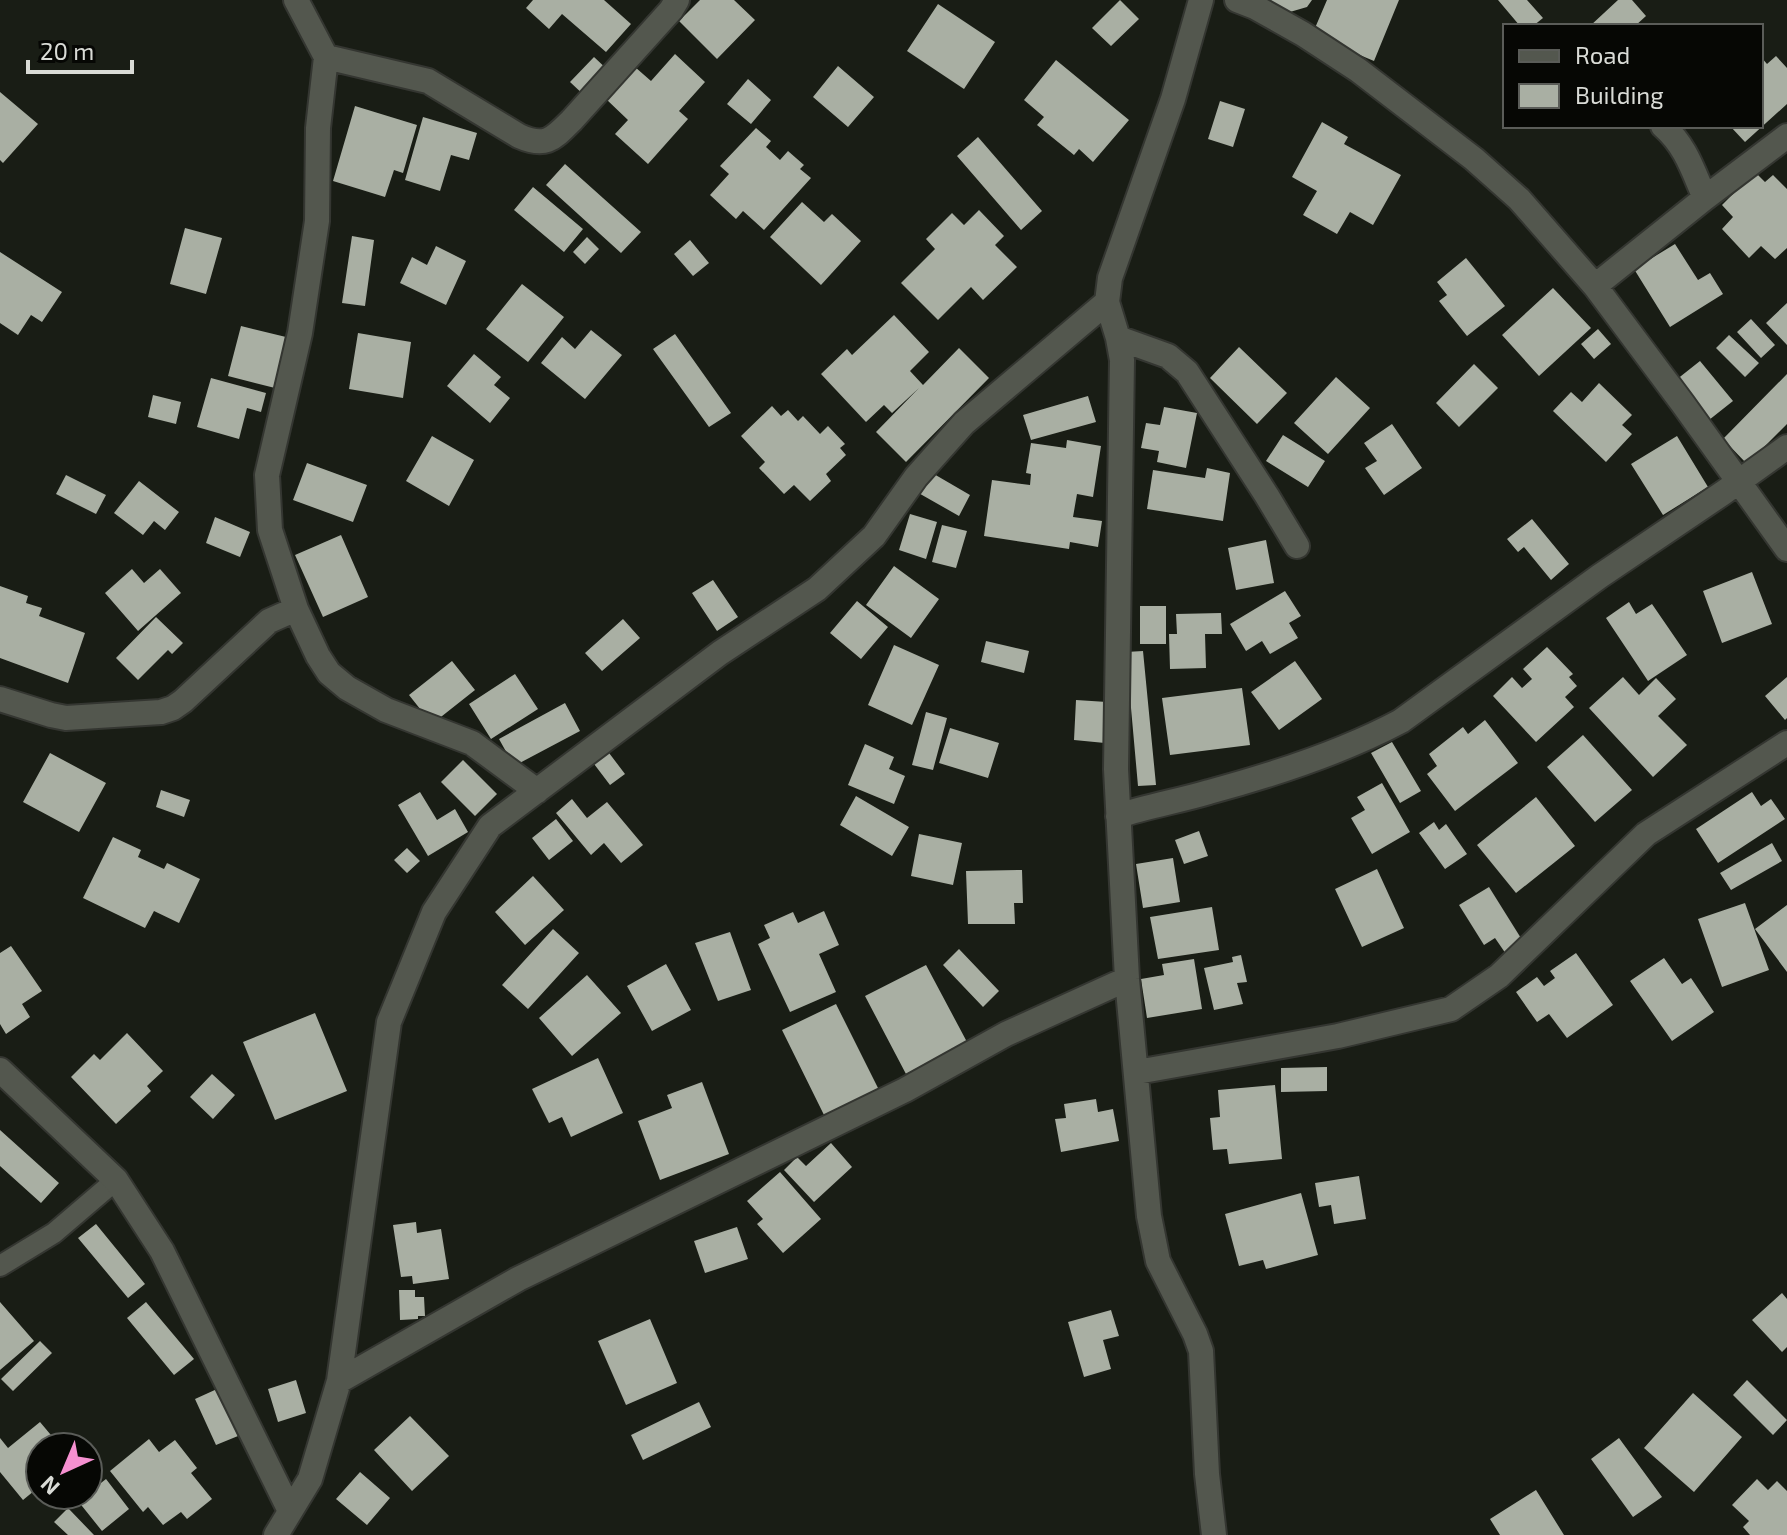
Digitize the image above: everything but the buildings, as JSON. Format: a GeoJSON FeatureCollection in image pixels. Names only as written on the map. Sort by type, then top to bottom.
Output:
{"type":"FeatureCollection","features":[{"type":"Feature","properties":{"kind":"street"},"geometry":{"type":"LineString","coordinates":[[296,0],[326,57],[318,128],[317,221],[300,333],[267,475],[270,530],[296,609],[329,673],[347,688],[386,710],[472,743],[537,791]]}},
{"type":"Feature","properties":{"kind":"street"},"geometry":{"type":"LineString","coordinates":[[326,57],[428,81],[519,136],[542,143],[559,133],[572,120],[677,0]]}},
{"type":"Feature","properties":{"kind":"street"},"geometry":{"type":"LineString","coordinates":[[1201,0],[1173,99],[1110,278],[1107,302],[1118,338],[1122,375],[1116,769],[1127,979],[1149,1216],[1158,1261],[1201,1351],[1207,1474],[1214,1535]]}},
{"type":"Feature","properties":{"kind":"street"},"geometry":{"type":"LineString","coordinates":[[1237,0],[1303,34],[1358,70],[1474,159],[1519,199],[1595,286],[1787,549]]}},
{"type":"Feature","properties":{"kind":"street"},"geometry":{"type":"LineString","coordinates":[[1665,128],[1676,137],[1687,154],[1705,198]]}},
{"type":"Feature","properties":{"kind":"street"},"geometry":{"type":"LineString","coordinates":[[1595,286],[1787,136]]}},
{"type":"Feature","properties":{"kind":"street"},"geometry":{"type":"LineString","coordinates":[[276,1535],[310,1479],[339,1381],[389,1022],[434,912],[490,826],[720,653],[817,589],[874,536],[916,477],[964,423],[1107,302]]}},
{"type":"Feature","properties":{"kind":"street"},"geometry":{"type":"LineString","coordinates":[[1118,338],[1168,356],[1187,372],[1297,546]]}},
{"type":"Feature","properties":{"kind":"street"},"geometry":{"type":"LineString","coordinates":[[1118,816],[1208,793],[1313,758],[1366,740],[1401,721],[1600,576],[1787,447]]}},
{"type":"Feature","properties":{"kind":"street"},"geometry":{"type":"LineString","coordinates":[[0,699],[66,718],[161,712],[183,701],[269,621],[296,609]]}},
{"type":"Feature","properties":{"kind":"street"},"geometry":{"type":"LineString","coordinates":[[1137,1072],[1338,1036],[1451,1009],[1499,976],[1646,834],[1787,743]]}},
{"type":"Feature","properties":{"kind":"street"},"geometry":{"type":"LineString","coordinates":[[339,1381],[518,1279],[905,1090],[1006,1034],[1127,979]]}},
{"type":"Feature","properties":{"kind":"street"},"geometry":{"type":"LineString","coordinates":[[0,1070],[116,1180],[162,1251],[290,1511]]}},
{"type":"Feature","properties":{"kind":"lane"},"geometry":{"type":"LineString","coordinates":[[0,1266],[54,1233],[116,1180]]}}]}
